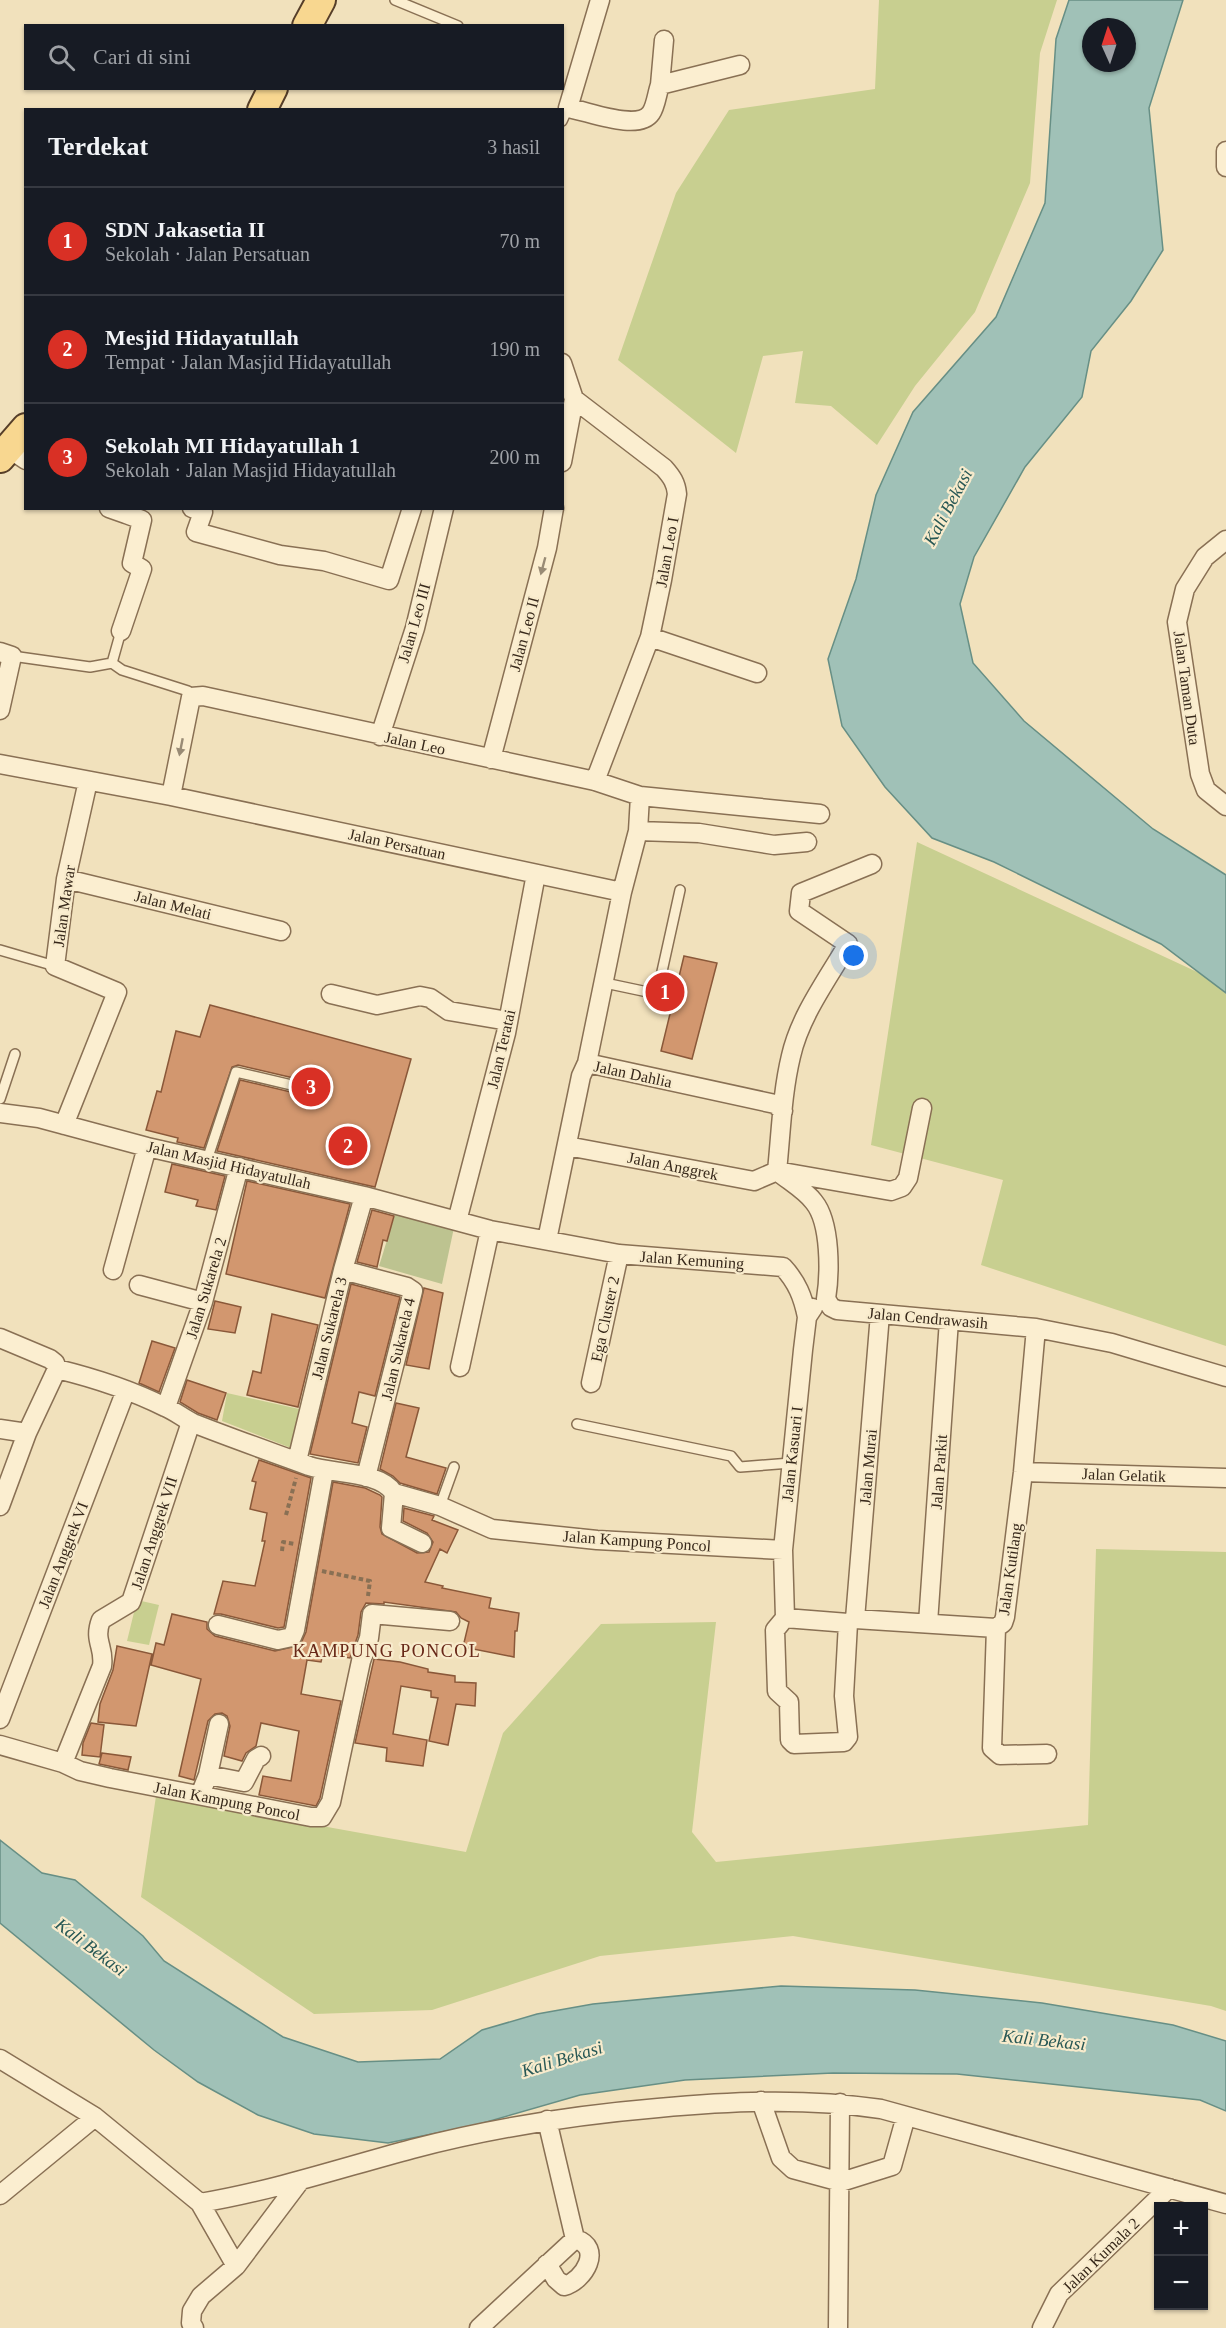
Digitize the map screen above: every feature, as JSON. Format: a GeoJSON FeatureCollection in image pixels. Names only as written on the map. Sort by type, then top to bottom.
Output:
{"type":"FeatureCollection","features":[{"type":"Feature","properties":{"kind":"main road"},"geometry":{"type":"LineString","coordinates":[[308,24],[321,0]]}},
{"type":"Feature","properties":{"kind":"main road"},"geometry":{"type":"LineString","coordinates":[[263,108],[272,90]]}},
{"type":"Feature","properties":{"kind":"street"},"geometry":{"type":"LineString","coordinates":[[600,0],[572,113],[630,122],[641,121],[651,113],[660,85],[664,40]]}},
{"type":"Feature","properties":{"kind":"street"},"geometry":{"type":"LineString","coordinates":[[660,85],[740,65]]}},
{"type":"Feature","properties":{"kind":"street"},"geometry":{"type":"LineString","coordinates":[[1226,151],[1226,167]]}},
{"type":"Feature","properties":{"kind":"street"},"geometry":{"type":"LineString","coordinates":[[564,369],[574,399],[564,452]]}},
{"type":"Feature","properties":{"kind":"street","name":"Jalan Leo I"},"geometry":{"type":"LineString","coordinates":[[574,399],[664,468],[676,485],[677,494],[650,637],[595,781]]}},
{"type":"Feature","properties":{"kind":"street"},"geometry":{"type":"LineString","coordinates":[[121,631],[142,569],[132,563],[142,520],[122,510]]}},
{"type":"Feature","properties":{"kind":"street"},"geometry":{"type":"LineString","coordinates":[[198,510],[203,512],[196,532],[280,555],[324,561],[389,580],[411,510]]}},
{"type":"Feature","properties":{"kind":"street","name":"Jalan Leo III"},"geometry":{"type":"LineString","coordinates":[[380,735],[415,628],[444,510]]}},
{"type":"Feature","properties":{"kind":"street","name":"Jalan Leo II"},"geometry":{"type":"LineString","coordinates":[[491,759],[547,548],[554,510]]}},
{"type":"Feature","properties":{"kind":"street","name":"Jalan Taman Duta"},"geometry":{"type":"LineString","coordinates":[[1226,540],[1204,557],[1185,589],[1177,622],[1200,774],[1206,790],[1226,806]]}},
{"type":"Feature","properties":{"kind":"street"},"geometry":{"type":"LineString","coordinates":[[650,637],[757,673]]}},
{"type":"Feature","properties":{"kind":"street"},"geometry":{"type":"LineString","coordinates":[[0,710],[6,654]]}},
{"type":"Feature","properties":{"kind":"street","name":"Jalan Leo"},"geometry":{"type":"LineString","coordinates":[[191,697],[203,696],[595,781],[640,796],[820,814]]}},
{"type":"Feature","properties":{"kind":"street"},"geometry":{"type":"LineString","coordinates":[[171,796],[191,697]]}},
{"type":"Feature","properties":{"kind":"street","name":"Jalan Persatuan"},"geometry":{"type":"LineString","coordinates":[[0,764],[171,796],[622,892]]}},
{"type":"Feature","properties":{"kind":"street","name":"Jalan Mawar"},"geometry":{"type":"LineString","coordinates":[[64,1125],[117,992],[55,966],[66,879],[88,781]]}},
{"type":"Feature","properties":{"kind":"street"},"geometry":{"type":"LineString","coordinates":[[587,1063],[622,892],[638,831],[640,796]]}},
{"type":"Feature","properties":{"kind":"street"},"geometry":{"type":"LineString","coordinates":[[638,831],[699,833],[774,845],[807,842]]}},
{"type":"Feature","properties":{"kind":"street"},"geometry":{"type":"LineString","coordinates":[[777,1171],[791,1055],[805,1018],[848,944],[799,911],[801,893],[872,864]]}},
{"type":"Feature","properties":{"kind":"street","name":"Jalan Teratai"},"geometry":{"type":"LineString","coordinates":[[457,1221],[487,1111],[508,1021],[536,874]]}},
{"type":"Feature","properties":{"kind":"street","name":"Jalan Melati"},"geometry":{"type":"LineString","coordinates":[[66,879],[281,931]]}},
{"type":"Feature","properties":{"kind":"street"},"geometry":{"type":"LineString","coordinates":[[331,994],[377,1005],[420,996],[430,998],[449,1011],[508,1021]]}},
{"type":"Feature","properties":{"kind":"street","name":"Jalan Dahlia"},"geometry":{"type":"LineString","coordinates":[[547,1240],[580,1076],[587,1063],[775,1104],[783,1111]]}},
{"type":"Feature","properties":{"kind":"street"},"geometry":{"type":"LineString","coordinates":[[777,1171],[891,1191],[902,1187],[908,1178],[922,1108]]}},
{"type":"Feature","properties":{"kind":"street","name":"Jalan Masjid Hidayatullah"},"geometry":{"type":"LineString","coordinates":[[0,1113],[39,1118],[147,1147],[364,1196],[490,1230]]}},
{"type":"Feature","properties":{"kind":"street","name":"Jalan Anggrek"},"geometry":{"type":"LineString","coordinates":[[567,1146],[754,1181],[777,1171]]}},
{"type":"Feature","properties":{"kind":"street"},"geometry":{"type":"LineString","coordinates":[[113,1270],[147,1147]]}},
{"type":"Feature","properties":{"kind":"street","name":"Jalan Sukarela 2"},"geometry":{"type":"LineString","coordinates":[[166,1407],[203,1302],[239,1167]]}},
{"type":"Feature","properties":{"kind":"street"},"geometry":{"type":"LineString","coordinates":[[777,1171],[815,1202],[826,1233],[829,1264],[826,1299],[814,1307],[807,1317]]}},
{"type":"Feature","properties":{"kind":"street","name":"Jalan Sukarela 3"},"geometry":{"type":"LineString","coordinates":[[298,1462],[343,1270],[364,1196]]}},
{"type":"Feature","properties":{"kind":"street"},"geometry":{"type":"LineString","coordinates":[[460,1367],[490,1230]]}},
{"type":"Feature","properties":{"kind":"street","name":"Jalan Kemuning"},"geometry":{"type":"LineString","coordinates":[[490,1230],[620,1254],[783,1267],[794,1278],[805,1303],[807,1317]]}},
{"type":"Feature","properties":{"kind":"street","name":"Ega Cluster 2"},"geometry":{"type":"LineString","coordinates":[[591,1383],[620,1254]]}},
{"type":"Feature","properties":{"kind":"street","name":"Jalan Sukarela 4"},"geometry":{"type":"LineString","coordinates":[[343,1270],[406,1287],[413,1291],[366,1477]]}},
{"type":"Feature","properties":{"kind":"street"},"geometry":{"type":"LineString","coordinates":[[139,1286],[203,1302]]}},
{"type":"Feature","properties":{"kind":"street","name":"Jalan Cendrawasih"},"geometry":{"type":"LineString","coordinates":[[826,1299],[831,1307],[837,1310],[1036,1328]]}},
{"type":"Feature","properties":{"kind":"street","name":"Jalan Murai"},"geometry":{"type":"LineString","coordinates":[[785,1618],[775,1630],[775,1682],[777,1690],[789,1702],[790,1740],[794,1744],[844,1742],[848,1737],[844,1696],[880,1314]]}},
{"type":"Feature","properties":{"kind":"street","name":"Jalan Kasuari I"},"geometry":{"type":"LineString","coordinates":[[785,1618],[783,1550],[807,1317]]}},
{"type":"Feature","properties":{"kind":"street","name":"Jalan Parkit"},"geometry":{"type":"LineString","coordinates":[[928,1623],[950,1320]]}},
{"type":"Feature","properties":{"kind":"street"},"geometry":{"type":"LineString","coordinates":[[1036,1328],[1112,1343],[1226,1377]]}},
{"type":"Feature","properties":{"kind":"street","name":"Jalan Kutilang"},"geometry":{"type":"LineString","coordinates":[[1036,1328],[1023,1472],[1005,1617],[1003,1623],[996,1628],[992,1748],[1000,1755],[1047,1754]]}},
{"type":"Feature","properties":{"kind":"street","name":"Jalan Kampung Poncol"},"geometry":{"type":"LineString","coordinates":[[0,1338],[50,1359],[55,1363],[57,1369],[126,1390],[166,1407],[191,1422],[324,1471],[383,1482],[394,1493],[440,1506],[492,1529],[597,1540],[783,1550]]}},
{"type":"Feature","properties":{"kind":"street"},"geometry":{"type":"LineString","coordinates":[[0,1506],[27,1433],[57,1369]]}},
{"type":"Feature","properties":{"kind":"street","name":"Jalan Anggrek VI"},"geometry":{"type":"LineString","coordinates":[[0,1719],[126,1390]]}},
{"type":"Feature","properties":{"kind":"street","name":"Jalan Anggrek VII"},"geometry":{"type":"LineString","coordinates":[[63,1763],[102,1666],[104,1657],[97,1642],[101,1620],[132,1602],[191,1422]]}},
{"type":"Feature","properties":{"kind":"street"},"geometry":{"type":"LineString","coordinates":[[0,1430],[27,1433]]}},
{"type":"Feature","properties":{"kind":"street"},"geometry":{"type":"LineString","coordinates":[[218,1625],[278,1640],[292,1637],[324,1471]]}},
{"type":"Feature","properties":{"kind":"street","name":"Jalan Gelatik"},"geometry":{"type":"LineString","coordinates":[[1023,1472],[1226,1478]]}},
{"type":"Feature","properties":{"kind":"street"},"geometry":{"type":"LineString","coordinates":[[394,1493],[392,1528],[422,1543]]}},
{"type":"Feature","properties":{"kind":"street"},"geometry":{"type":"LineString","coordinates":[[372,1614],[450,1621]]}},
{"type":"Feature","properties":{"kind":"street","name":"Jalan Kampung Poncol"},"geometry":{"type":"LineString","coordinates":[[0,1745],[63,1763],[80,1771],[110,1778],[311,1817],[322,1817],[331,1802],[361,1661],[369,1638],[372,1614]]}},
{"type":"Feature","properties":{"kind":"street"},"geometry":{"type":"LineString","coordinates":[[785,1618],[996,1628]]}},
{"type":"Feature","properties":{"kind":"street"},"geometry":{"type":"LineString","coordinates":[[200,1796],[208,1775],[219,1724]]}},
{"type":"Feature","properties":{"kind":"street"},"geometry":{"type":"LineString","coordinates":[[243,1804],[246,1789],[244,1782],[256,1759],[261,1756]]}},
{"type":"Feature","properties":{"kind":"street"},"geometry":{"type":"LineString","coordinates":[[208,1775],[244,1782]]}},
{"type":"Feature","properties":{"kind":"street"},"geometry":{"type":"LineString","coordinates":[[0,2059],[95,2117],[200,2203],[236,2266]]}},
{"type":"Feature","properties":{"kind":"street"},"geometry":{"type":"LineString","coordinates":[[200,2203],[253,2194],[414,2149],[547,2120],[587,2114],[761,2101],[840,2103],[881,2109],[1226,2204]]}},
{"type":"Feature","properties":{"kind":"street"},"geometry":{"type":"LineString","coordinates":[[761,2101],[781,2158],[793,2169],[840,2182],[892,2166],[906,2116]]}},
{"type":"Feature","properties":{"kind":"street"},"geometry":{"type":"LineString","coordinates":[[838,2328],[840,2103]]}},
{"type":"Feature","properties":{"kind":"street"},"geometry":{"type":"LineString","coordinates":[[0,2195],[95,2117]]}},
{"type":"Feature","properties":{"kind":"street"},"geometry":{"type":"LineString","coordinates":[[547,2120],[575,2239]]}},
{"type":"Feature","properties":{"kind":"street"},"geometry":{"type":"LineString","coordinates":[[194,2328],[191,2323],[192,2311],[201,2296],[236,2266],[300,2181]]}},
{"type":"Feature","properties":{"kind":"street","name":"Jalan Kumala 2"},"geometry":{"type":"LineString","coordinates":[[1042,2328],[1059,2294],[1169,2188]]}},
{"type":"Feature","properties":{"kind":"street"},"geometry":{"type":"LineString","coordinates":[[479,2328],[575,2239]]}},
{"type":"Feature","properties":{"kind":"street"},"geometry":{"type":"LineString","coordinates":[[547,2264],[556,2279],[564,2286],[576,2280],[591,2256],[587,2245],[575,2239]]}},
{"type":"Feature","properties":{"kind":"lane"},"geometry":{"type":"LineString","coordinates":[[395,0],[453,24]]}},
{"type":"Feature","properties":{"kind":"lane"},"geometry":{"type":"LineString","coordinates":[[112,663],[121,631]]}},
{"type":"Feature","properties":{"kind":"lane"},"geometry":{"type":"LineString","coordinates":[[6,654],[90,667],[112,663],[122,670],[188,691],[191,697]]}},
{"type":"Feature","properties":{"kind":"lane"},"geometry":{"type":"LineString","coordinates":[[605,983],[657,994],[680,890]]}},
{"type":"Feature","properties":{"kind":"lane"},"geometry":{"type":"LineString","coordinates":[[0,950],[55,966]]}},
{"type":"Feature","properties":{"kind":"lane"},"geometry":{"type":"LineString","coordinates":[[0,1099],[15,1054]]}},
{"type":"Feature","properties":{"kind":"lane"},"geometry":{"type":"LineString","coordinates":[[207,1160],[236,1072],[300,1087]]}},
{"type":"Feature","properties":{"kind":"lane"},"geometry":{"type":"LineString","coordinates":[[577,1424],[731,1456],[740,1467],[791,1463]]}},
{"type":"Feature","properties":{"kind":"lane"},"geometry":{"type":"LineString","coordinates":[[440,1506],[454,1467]]}},
{"type":"Feature","properties":{"kind":"path"},"geometry":{"type":"LineString","coordinates":[[286,1515],[298,1462]]}},
{"type":"Feature","properties":{"kind":"path"},"geometry":{"type":"LineString","coordinates":[[307,1568],[370,1581],[368,1603],[372,1614]]}},
{"type":"Feature","properties":{"kind":"green space"},"geometry":{"type":"Polygon","coordinates":[[[879,0],[1057,0],[1040,53],[1030,183],[975,312],[915,386],[877,445],[831,406],[795,403],[803,351],[763,356],[736,453],[618,360],[676,193],[729,110],[875,89],[879,0]]]}},
{"type":"Feature","properties":{"kind":"green space"},"geometry":{"type":"Polygon","coordinates":[[[917,842],[1208,977],[1226,994],[1226,1346],[981,1265],[1003,1180],[871,1145],[917,842]]]}},
{"type":"Feature","properties":{"kind":"green space"},"geometry":{"type":"Polygon","coordinates":[[[397,1208],[455,1223],[442,1284],[379,1266],[397,1208]]]}},
{"type":"Feature","properties":{"kind":"green space"},"geometry":{"type":"Polygon","coordinates":[[[227,1393],[299,1409],[291,1448],[222,1421],[227,1393]]]}},
{"type":"Feature","properties":{"kind":"green space"},"geometry":{"type":"Polygon","coordinates":[[[1096,1549],[1226,1552],[1226,2011],[1211,2006],[793,1936],[600,1956],[432,2010],[314,2014],[141,1897],[156,1796],[466,1852],[503,1733],[601,1624],[716,1622],[692,1832],[716,1862],[1088,1825],[1096,1549]]]}},
{"type":"Feature","properties":{"kind":"green space"},"geometry":{"type":"Polygon","coordinates":[[[137,1600],[159,1605],[149,1645],[127,1641],[137,1600]]]}},
{"type":"Feature","properties":{"kind":"water","name":"Kali Bekasi"},"geometry":{"type":"Polygon","coordinates":[[[1069,0],[1183,0],[1149,108],[1163,250],[1131,301],[1091,351],[1082,397],[1025,467],[974,557],[960,604],[973,663],[1024,721],[1153,829],[1226,875],[1226,993],[1161,944],[994,862],[932,838],[885,787],[842,726],[828,659],[856,579],[876,495],[913,412],[996,317],[1045,203],[1056,39],[1069,0]]]}},
{"type":"Feature","properties":{"kind":"water","name":"Kali Bekasi"},"geometry":{"type":"Polygon","coordinates":[[[0,1840],[42,1873],[75,1880],[143,1936],[164,1961],[283,2037],[358,2062],[440,2059],[482,2030],[537,2014],[593,2004],[781,1986],[915,1990],[1042,2003],[1173,2025],[1226,2041],[1226,2111],[1200,2100],[957,2074],[833,2073],[685,2080],[580,2095],[476,2125],[388,2143],[314,2134],[258,2115],[198,2082],[154,2050],[0,1923],[0,1840]]]}},
{"type":"Feature","properties":{"kind":"building"},"geometry":{"type":"Polygon","coordinates":[[[684,956],[717,963],[692,1059],[661,1051],[684,956]]]}},
{"type":"Feature","properties":{"kind":"building"},"geometry":{"type":"Polygon","coordinates":[[[210,1005],[411,1059],[375,1187],[217,1151],[240,1080],[299,1094],[307,1088],[302,1080],[238,1065],[232,1067],[204,1148],[177,1142],[178,1138],[146,1130],[157,1091],[161,1092],[176,1031],[200,1037],[210,1005]]]}},
{"type":"Feature","properties":{"kind":"building"},"geometry":{"type":"Polygon","coordinates":[[[172,1164],[225,1176],[216,1210],[196,1206],[198,1200],[165,1192],[172,1164]]]}},
{"type":"Feature","properties":{"kind":"building"},"geometry":{"type":"Polygon","coordinates":[[[247,1181],[350,1204],[325,1298],[226,1274],[247,1181]]]}},
{"type":"Feature","properties":{"kind":"building"},"geometry":{"type":"Polygon","coordinates":[[[372,1210],[394,1216],[387,1241],[383,1240],[377,1267],[357,1262],[372,1210]]]}},
{"type":"Feature","properties":{"kind":"building"},"geometry":{"type":"Polygon","coordinates":[[[351,1284],[400,1297],[375,1396],[359,1392],[352,1423],[367,1427],[358,1463],[310,1454],[351,1284]]]}},
{"type":"Feature","properties":{"kind":"building"},"geometry":{"type":"Polygon","coordinates":[[[424,1288],[443,1293],[429,1369],[406,1365],[424,1288]]]}},
{"type":"Feature","properties":{"kind":"building"},"geometry":{"type":"Polygon","coordinates":[[[215,1301],[241,1307],[235,1333],[208,1329],[215,1301]]]}},
{"type":"Feature","properties":{"kind":"building"},"geometry":{"type":"Polygon","coordinates":[[[272,1314],[318,1325],[298,1407],[247,1395],[253,1371],[261,1373],[272,1314]]]}},
{"type":"Feature","properties":{"kind":"building"},"geometry":{"type":"Polygon","coordinates":[[[152,1341],[175,1348],[159,1392],[139,1383],[152,1341]]]}},
{"type":"Feature","properties":{"kind":"building"},"geometry":{"type":"Polygon","coordinates":[[[187,1380],[226,1393],[217,1420],[198,1413],[180,1402],[187,1380]]]}},
{"type":"Feature","properties":{"kind":"building"},"geometry":{"type":"Polygon","coordinates":[[[396,1403],[419,1408],[406,1457],[446,1468],[437,1494],[400,1483],[380,1469],[396,1403]]]}},
{"type":"Feature","properties":{"kind":"building"},"geometry":{"type":"Polygon","coordinates":[[[259,1460],[311,1478],[284,1627],[278,1628],[214,1614],[223,1581],[255,1586],[265,1541],[262,1541],[267,1513],[250,1509],[256,1482],[252,1481],[259,1460]]]}},
{"type":"Feature","properties":{"kind":"building"},"geometry":{"type":"Polygon","coordinates":[[[333,1482],[365,1488],[380,1495],[382,1497],[380,1527],[382,1534],[417,1553],[429,1552],[433,1542],[427,1533],[403,1521],[404,1508],[434,1516],[432,1520],[458,1530],[447,1553],[440,1549],[425,1582],[443,1586],[442,1588],[491,1598],[489,1608],[519,1613],[517,1631],[515,1631],[514,1657],[463,1647],[469,1622],[456,1612],[384,1602],[384,1604],[366,1603],[361,1612],[358,1635],[350,1658],[323,1654],[321,1662],[307,1660],[301,1694],[341,1701],[320,1798],[316,1806],[259,1795],[263,1776],[291,1781],[299,1731],[261,1723],[256,1746],[246,1753],[242,1761],[224,1756],[230,1726],[227,1716],[222,1713],[215,1714],[208,1721],[194,1780],[179,1776],[201,1679],[151,1665],[156,1643],[164,1645],[172,1614],[207,1622],[207,1629],[215,1636],[275,1651],[300,1645],[306,1632],[333,1482]]]}},
{"type":"Feature","properties":{"kind":"building"},"geometry":{"type":"Polygon","coordinates":[[[117,1646],[152,1654],[136,1726],[98,1722],[100,1704],[113,1670],[117,1646]]]}},
{"type":"Feature","properties":{"kind":"building"},"geometry":{"type":"Polygon","coordinates":[[[374,1659],[400,1662],[428,1669],[428,1672],[455,1676],[455,1682],[476,1683],[475,1706],[456,1704],[448,1745],[429,1741],[438,1698],[431,1697],[431,1691],[401,1686],[393,1734],[427,1740],[423,1766],[386,1761],[387,1748],[355,1743],[374,1659]]]}},
{"type":"Feature","properties":{"kind":"building"},"geometry":{"type":"Polygon","coordinates":[[[91,1723],[104,1725],[100,1757],[82,1755],[83,1743],[91,1723]]]}},
{"type":"Feature","properties":{"kind":"building"},"geometry":{"type":"Polygon","coordinates":[[[102,1753],[131,1757],[128,1770],[99,1764],[102,1753]]]}},
{"type":"Feature","properties":{"kind":"place","name":"SDN Jakasetia II"},"geometry":{"type":"Point","coordinates":[665,992]}},
{"type":"Feature","properties":{"kind":"place","name":"Sekolah MI Hidayatullah 1"},"geometry":{"type":"Point","coordinates":[311,1087]}},
{"type":"Feature","properties":{"kind":"place","name":"Mesjid Hidayatullah"},"geometry":{"type":"Point","coordinates":[348,1146]}},
{"type":"Feature","properties":{"kind":"district","name":"KAMPUNG PONCOL"},"geometry":{"type":"Point","coordinates":[387,1651]}}]}
